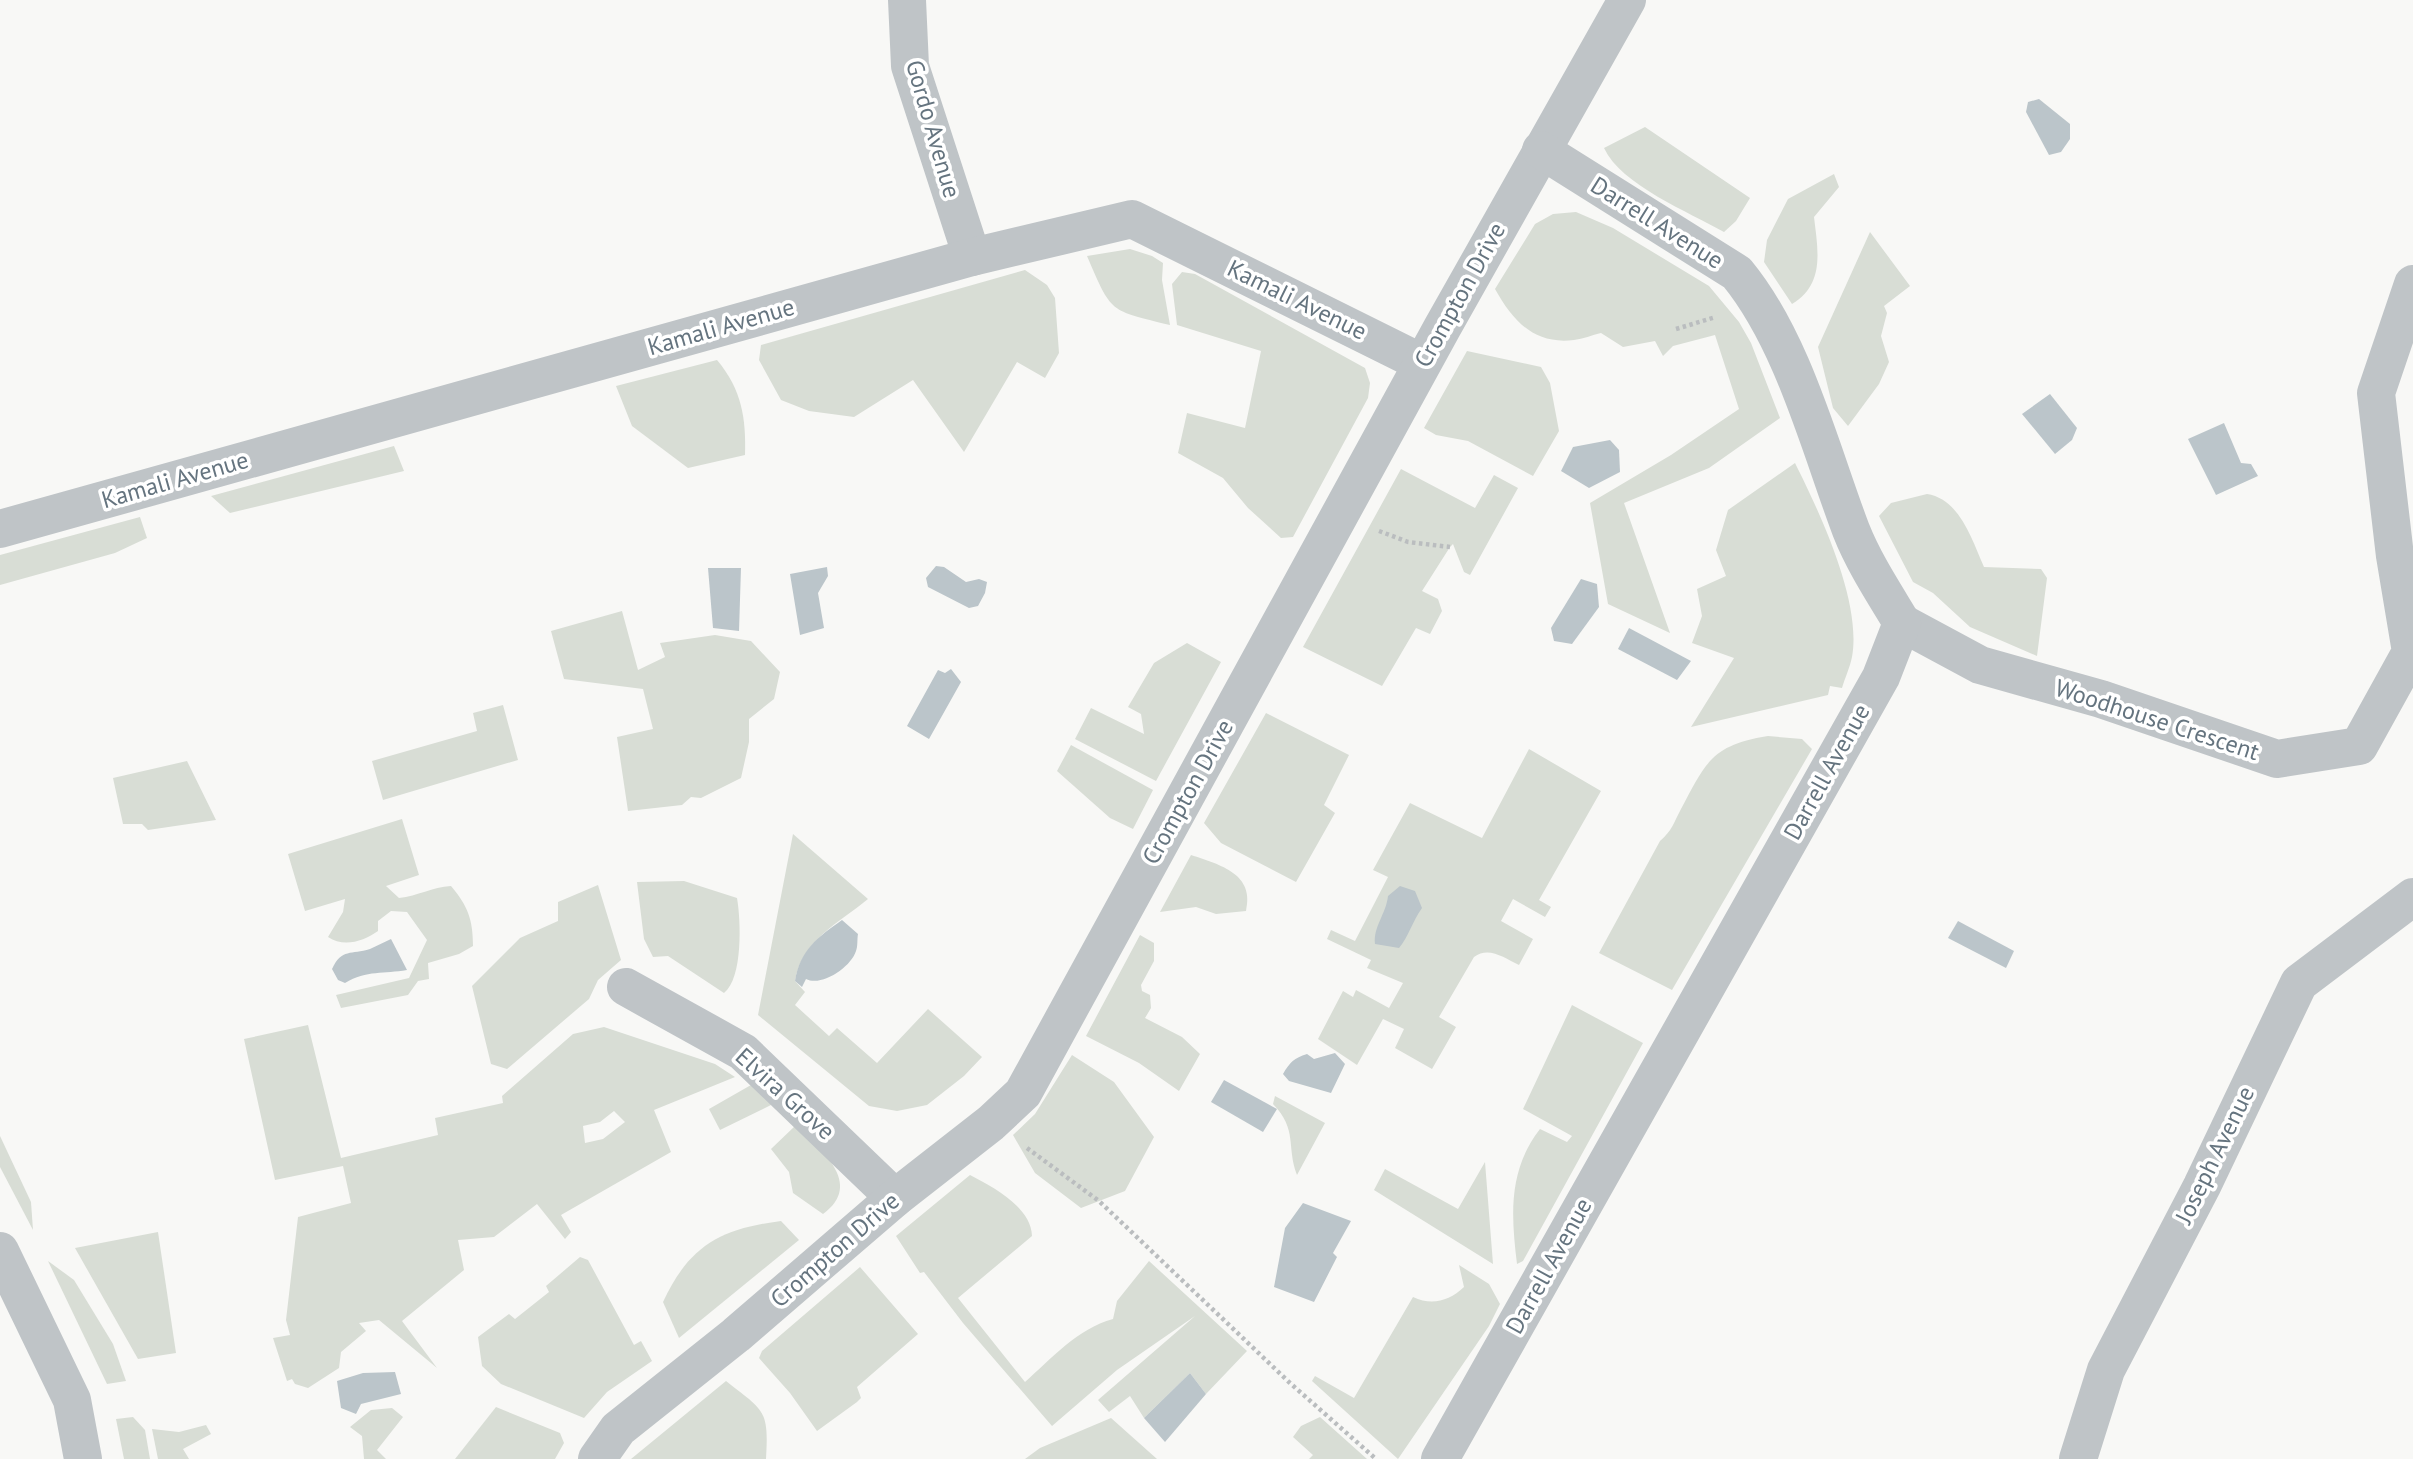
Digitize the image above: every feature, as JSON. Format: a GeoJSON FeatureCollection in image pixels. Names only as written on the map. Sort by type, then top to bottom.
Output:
{"type":"FeatureCollection","features":[{"type":"Feature","properties":{"kind":"street","name":"Gordo Avenue"},"geometry":{"type":"LineString","coordinates":[[907,0],[910,66],[972,257]]}},
{"type":"Feature","properties":{"kind":"street","name":"Crompton Drive"},"geometry":{"type":"LineString","coordinates":[[597,1459],[618,1429],[736,1335],[895,1198],[991,1123],[1023,1093],[1423,363],[1627,0]]}},
{"type":"Feature","properties":{"kind":"street","name":"Darrell Avenue"},"geometry":{"type":"LineString","coordinates":[[1440,1459],[1881,677],[1902,623],[1862,554],[1815,431],[1759,300],[1737,274],[1541,150]]}},
{"type":"Feature","properties":{"kind":"street","name":"Kamali Avenue"},"geometry":{"type":"LineString","coordinates":[[0,529],[972,257],[1132,219],[1423,363]]}},
{"type":"Feature","properties":{"kind":"street","name":"Woodhouse Crescent"},"geometry":{"type":"LineString","coordinates":[[1902,623],[1980,665],[2101,699],[2277,759],[2359,746],[2412,653],[2395,556],[2376,393],[2413,284]]}},
{"type":"Feature","properties":{"kind":"street","name":"Joseph Avenue"},"geometry":{"type":"LineString","coordinates":[[2078,1459],[2106,1370],[2202,1186],[2299,984],[2413,897]]}},
{"type":"Feature","properties":{"kind":"street","name":"Elvira Grove"},"geometry":{"type":"LineString","coordinates":[[626,987],[743,1052],[895,1198]]}},
{"type":"Feature","properties":{"kind":"street"},"geometry":{"type":"LineString","coordinates":[[0,1251],[72,1400],[82,1459]]}},
{"type":"Feature","properties":{"kind":"path"},"geometry":{"type":"LineString","coordinates":[[1676,329],[1706,320]]}},
{"type":"Feature","properties":{"kind":"path"},"geometry":{"type":"LineString","coordinates":[[1408,542],[1450,547]]}},
{"type":"Feature","properties":{"kind":"path"},"geometry":{"type":"LineString","coordinates":[[991,1123],[1088,1192],[1290,1383],[1376,1459]]}},
{"type":"Feature","properties":{"kind":"shaded area"},"geometry":{"type":"Polygon","coordinates":[[[2039,99],[2070,124],[2070,139],[2061,152],[2049,155],[2026,112],[2028,102],[2039,99]]]}},
{"type":"Feature","properties":{"kind":"shaded area"},"geometry":{"type":"Polygon","coordinates":[[[1645,127],[1750,198],[1736,221],[1724,232],[1640,186],[1625,174],[1604,148],[1645,127]]]}},
{"type":"Feature","properties":{"kind":"shaded area"},"geometry":{"type":"Polygon","coordinates":[[[1834,174],[1839,187],[1814,217],[1817,242],[1815,277],[1803,296],[1792,304],[1764,262],[1767,240],[1788,199],[1834,174]]]}},
{"type":"Feature","properties":{"kind":"shaded area"},"geometry":{"type":"Polygon","coordinates":[[[1576,212],[1613,228],[1709,286],[1739,322],[1751,343],[1780,418],[1709,468],[1624,503],[1670,633],[1608,604],[1590,503],[1671,455],[1739,409],[1715,335],[1673,346],[1663,356],[1655,341],[1623,347],[1601,333],[1560,341],[1536,334],[1517,321],[1495,289],[1535,224],[1553,214],[1576,212]]]}},
{"type":"Feature","properties":{"kind":"shaded area"},"geometry":{"type":"Polygon","coordinates":[[[1870,232],[1910,286],[1884,306],[1887,313],[1881,336],[1889,362],[1879,384],[1848,426],[1833,408],[1818,347],[1870,232]]]}},
{"type":"Feature","properties":{"kind":"shaded area"},"geometry":{"type":"Polygon","coordinates":[[[1130,249],[1152,256],[1163,263],[1162,280],[1170,325],[1135,316],[1115,307],[1102,289],[1087,256],[1130,249]]]}},
{"type":"Feature","properties":{"kind":"shaded area"},"geometry":{"type":"Polygon","coordinates":[[[1025,270],[1047,285],[1055,298],[1059,353],[1045,378],[1017,362],[964,452],[913,380],[854,417],[809,411],[781,400],[759,360],[761,345],[1025,270]]]}},
{"type":"Feature","properties":{"kind":"shaded area"},"geometry":{"type":"Polygon","coordinates":[[[1182,272],[1195,274],[1365,368],[1370,383],[1368,398],[1293,537],[1281,538],[1248,508],[1223,478],[1178,453],[1187,413],[1245,428],[1261,351],[1177,325],[1172,284],[1182,272]]]}},
{"type":"Feature","properties":{"kind":"shaded area"},"geometry":{"type":"Polygon","coordinates":[[[1467,351],[1541,367],[1550,383],[1559,431],[1533,476],[1468,441],[1436,435],[1424,428],[1467,351]]]}},
{"type":"Feature","properties":{"kind":"shaded area"},"geometry":{"type":"Polygon","coordinates":[[[717,360],[732,382],[741,405],[745,455],[688,468],[632,426],[616,386],[717,360]]]}},
{"type":"Feature","properties":{"kind":"shaded area"},"geometry":{"type":"Polygon","coordinates":[[[2050,394],[2077,428],[2072,440],[2055,454],[2022,414],[2050,394]]]}},
{"type":"Feature","properties":{"kind":"shaded area"},"geometry":{"type":"Polygon","coordinates":[[[2224,423],[2241,463],[2251,464],[2258,476],[2216,495],[2188,439],[2224,423]]]}},
{"type":"Feature","properties":{"kind":"shaded area"},"geometry":{"type":"Polygon","coordinates":[[[1610,440],[1619,450],[1620,472],[1589,488],[1561,471],[1573,447],[1610,440]]]}},
{"type":"Feature","properties":{"kind":"shaded area"},"geometry":{"type":"Polygon","coordinates":[[[394,446],[404,471],[230,513],[211,496],[394,446]]]}},
{"type":"Feature","properties":{"kind":"shaded area"},"geometry":{"type":"Polygon","coordinates":[[[1795,463],[1837,558],[1851,611],[1852,657],[1842,688],[1830,686],[1828,695],[1691,727],[1734,658],[1692,643],[1702,616],[1697,589],[1726,576],[1716,550],[1728,510],[1795,463]]]}},
{"type":"Feature","properties":{"kind":"shaded area"},"geometry":{"type":"Polygon","coordinates":[[[1401,469],[1475,508],[1494,475],[1518,488],[1470,575],[1464,572],[1453,544],[1450,547],[1422,591],[1438,599],[1442,611],[1430,634],[1416,628],[1382,686],[1303,647],[1401,469]]]}},
{"type":"Feature","properties":{"kind":"shaded area"},"geometry":{"type":"Polygon","coordinates":[[[1927,494],[1938,497],[1956,512],[1984,567],[2041,569],[2047,578],[2037,656],[1970,627],[1933,593],[1913,582],[1879,516],[1891,503],[1927,494]]]}},
{"type":"Feature","properties":{"kind":"shaded area"},"geometry":{"type":"Polygon","coordinates":[[[140,517],[147,538],[115,553],[0,585],[0,555],[140,517]]]}},
{"type":"Feature","properties":{"kind":"shaded area"},"geometry":{"type":"Polygon","coordinates":[[[936,566],[944,567],[966,582],[979,579],[987,582],[978,606],[969,608],[928,587],[926,578],[936,566]]]}},
{"type":"Feature","properties":{"kind":"shaded area"},"geometry":{"type":"Polygon","coordinates":[[[827,567],[828,576],[818,593],[824,628],[800,635],[790,574],[827,567]]]}},
{"type":"Feature","properties":{"kind":"shaded area"},"geometry":{"type":"Polygon","coordinates":[[[708,568],[741,568],[739,631],[713,628],[708,568]]]}},
{"type":"Feature","properties":{"kind":"shaded area"},"geometry":{"type":"Polygon","coordinates":[[[1581,579],[1597,584],[1599,607],[1572,644],[1554,641],[1551,628],[1581,579]]]}},
{"type":"Feature","properties":{"kind":"shaded area"},"geometry":{"type":"Polygon","coordinates":[[[622,611],[638,670],[665,657],[660,643],[715,635],[751,641],[780,672],[774,699],[749,719],[749,742],[741,778],[701,798],[691,797],[682,805],[628,811],[617,737],[653,729],[643,689],[564,679],[551,631],[622,611]]]}},
{"type":"Feature","properties":{"kind":"shaded area"},"geometry":{"type":"Polygon","coordinates":[[[1629,628],[1691,661],[1677,680],[1618,649],[1629,628]]]}},
{"type":"Feature","properties":{"kind":"shaded area"},"geometry":{"type":"Polygon","coordinates":[[[1187,643],[1221,662],[1156,781],[1075,739],[1091,708],[1144,734],[1141,714],[1128,707],[1154,663],[1187,643]]]}},
{"type":"Feature","properties":{"kind":"shaded area"},"geometry":{"type":"Polygon","coordinates":[[[951,669],[961,682],[929,739],[907,726],[938,670],[945,673],[951,669]]]}},
{"type":"Feature","properties":{"kind":"shaded area"},"geometry":{"type":"Polygon","coordinates":[[[503,705],[518,760],[383,800],[372,761],[477,731],[473,713],[503,705]]]}},
{"type":"Feature","properties":{"kind":"shaded area"},"geometry":{"type":"Polygon","coordinates":[[[1266,713],[1349,755],[1324,805],[1335,813],[1296,882],[1221,843],[1204,823],[1266,713]]]}},
{"type":"Feature","properties":{"kind":"shaded area"},"geometry":{"type":"Polygon","coordinates":[[[1768,736],[1802,739],[1812,749],[1672,990],[1599,953],[1660,841],[1670,830],[1705,768],[1722,751],[1768,736]]]}},
{"type":"Feature","properties":{"kind":"shaded area"},"geometry":{"type":"Polygon","coordinates":[[[1071,745],[1153,790],[1133,829],[1110,818],[1057,771],[1071,745]]]}},
{"type":"Feature","properties":{"kind":"shaded area"},"geometry":{"type":"Polygon","coordinates":[[[1529,749],[1601,791],[1539,900],[1551,907],[1545,917],[1513,899],[1501,921],[1533,939],[1519,965],[1491,953],[1474,957],[1439,1017],[1456,1027],[1432,1069],[1395,1048],[1404,1029],[1383,1019],[1357,1065],[1318,1039],[1343,991],[1353,997],[1356,990],[1389,1008],[1403,983],[1367,968],[1371,960],[1327,939],[1331,930],[1355,941],[1388,877],[1373,870],[1410,803],[1482,838],[1529,749]]]}},
{"type":"Feature","properties":{"kind":"shaded area"},"geometry":{"type":"Polygon","coordinates":[[[187,761],[216,820],[148,830],[142,824],[123,824],[113,778],[187,761]]]}},
{"type":"Feature","properties":{"kind":"shaded area"},"geometry":{"type":"Polygon","coordinates":[[[402,819],[419,875],[386,886],[399,898],[451,886],[462,900],[468,914],[473,946],[459,954],[428,963],[429,979],[418,981],[408,995],[341,1008],[336,995],[409,978],[427,940],[407,912],[391,911],[378,921],[378,931],[367,938],[347,943],[328,937],[343,912],[345,899],[305,911],[288,854],[402,819]]]}},
{"type":"Feature","properties":{"kind":"shaded area"},"geometry":{"type":"Polygon","coordinates":[[[793,834],[868,899],[823,934],[805,954],[795,981],[805,992],[795,1005],[829,1036],[837,1028],[877,1063],[928,1009],[982,1057],[964,1076],[927,1105],[897,1111],[869,1106],[758,1015],[793,834]]]}},
{"type":"Feature","properties":{"kind":"shaded area"},"geometry":{"type":"Polygon","coordinates":[[[1191,855],[1224,867],[1240,880],[1247,898],[1246,911],[1216,914],[1196,907],[1160,912],[1191,855]]]}},
{"type":"Feature","properties":{"kind":"shaded area"},"geometry":{"type":"Polygon","coordinates":[[[684,881],[737,898],[740,934],[738,962],[735,975],[724,993],[668,956],[653,957],[644,939],[637,882],[684,881]]]}},
{"type":"Feature","properties":{"kind":"shaded area"},"geometry":{"type":"Polygon","coordinates":[[[598,885],[621,960],[598,980],[589,999],[507,1069],[491,1064],[472,986],[520,938],[558,921],[558,902],[598,885]]]}},
{"type":"Feature","properties":{"kind":"shaded area"},"geometry":{"type":"Polygon","coordinates":[[[1400,886],[1415,891],[1422,908],[1399,948],[1375,944],[1376,932],[1388,896],[1400,886]]]}},
{"type":"Feature","properties":{"kind":"shaded area"},"geometry":{"type":"Polygon","coordinates":[[[842,920],[858,934],[857,949],[853,957],[835,974],[820,980],[806,979],[802,987],[795,981],[801,961],[811,945],[842,920]]]}},
{"type":"Feature","properties":{"kind":"shaded area"},"geometry":{"type":"Polygon","coordinates":[[[1958,921],[2014,951],[2006,968],[1948,938],[1958,921]]]}},
{"type":"Feature","properties":{"kind":"shaded area"},"geometry":{"type":"Polygon","coordinates":[[[1140,935],[1154,943],[1154,961],[1141,985],[1142,991],[1150,995],[1151,1008],[1145,1018],[1182,1037],[1200,1054],[1179,1091],[1139,1063],[1086,1036],[1140,935]]]}},
{"type":"Feature","properties":{"kind":"shaded area"},"geometry":{"type":"Polygon","coordinates":[[[391,939],[407,970],[368,974],[345,983],[338,980],[332,969],[339,958],[348,953],[370,949],[391,939]]]}},
{"type":"Feature","properties":{"kind":"shaded area"},"geometry":{"type":"Polygon","coordinates":[[[1572,1005],[1643,1043],[1523,1261],[1517,1264],[1513,1211],[1522,1160],[1540,1129],[1567,1142],[1572,1136],[1523,1109],[1572,1005]]]}},
{"type":"Feature","properties":{"kind":"shaded area"},"geometry":{"type":"Polygon","coordinates":[[[308,1025],[341,1158],[438,1135],[435,1118],[503,1103],[502,1096],[573,1034],[604,1027],[715,1064],[735,1077],[654,1110],[671,1152],[561,1215],[571,1232],[565,1239],[537,1204],[494,1237],[458,1240],[464,1270],[402,1321],[437,1368],[379,1320],[359,1323],[366,1331],[341,1352],[339,1368],[308,1388],[295,1384],[292,1379],[287,1381],[273,1338],[290,1335],[286,1320],[298,1217],[351,1203],[343,1166],[275,1180],[244,1039],[308,1025]],[[614,1111],[600,1122],[583,1126],[585,1143],[603,1139],[625,1122],[614,1111]]]}},
{"type":"Feature","properties":{"kind":"shaded area"},"geometry":{"type":"Polygon","coordinates":[[[1335,1053],[1345,1064],[1331,1093],[1289,1081],[1283,1074],[1293,1061],[1307,1054],[1314,1059],[1335,1053]]]}},
{"type":"Feature","properties":{"kind":"shaded area"},"geometry":{"type":"Polygon","coordinates":[[[1072,1055],[1114,1082],[1154,1137],[1125,1191],[1081,1208],[1035,1173],[1013,1135],[1035,1114],[1072,1055]]]}},
{"type":"Feature","properties":{"kind":"shaded area"},"geometry":{"type":"Polygon","coordinates":[[[1224,1080],[1277,1109],[1263,1132],[1211,1102],[1224,1080]]]}},
{"type":"Feature","properties":{"kind":"shaded area"},"geometry":{"type":"Polygon","coordinates":[[[751,1085],[773,1104],[720,1130],[709,1109],[751,1085]]]}},
{"type":"Feature","properties":{"kind":"shaded area"},"geometry":{"type":"Polygon","coordinates":[[[1275,1096],[1325,1123],[1297,1175],[1289,1130],[1273,1104],[1275,1096]]]}},
{"type":"Feature","properties":{"kind":"shaded area"},"geometry":{"type":"Polygon","coordinates":[[[795,1126],[826,1156],[839,1179],[840,1191],[835,1203],[823,1214],[793,1193],[789,1172],[771,1149],[795,1126]]]}},
{"type":"Feature","properties":{"kind":"shaded area"},"geometry":{"type":"Polygon","coordinates":[[[0,1136],[31,1202],[33,1230],[0,1167],[0,1136]]]}},
{"type":"Feature","properties":{"kind":"shaded area"},"geometry":{"type":"Polygon","coordinates":[[[1485,1162],[1493,1264],[1374,1190],[1385,1169],[1458,1209],[1485,1162]]]}},
{"type":"Feature","properties":{"kind":"shaded area"},"geometry":{"type":"Polygon","coordinates":[[[970,1175],[1009,1199],[1025,1216],[1030,1226],[1032,1236],[958,1298],[1025,1382],[1076,1337],[1113,1319],[1117,1301],[1149,1261],[1247,1351],[1206,1394],[1190,1373],[1144,1418],[1130,1396],[1109,1412],[1098,1400],[1195,1316],[1117,1370],[1052,1426],[963,1323],[924,1272],[920,1273],[896,1236],[970,1175]]]}},
{"type":"Feature","properties":{"kind":"shaded area"},"geometry":{"type":"Polygon","coordinates":[[[1303,1203],[1351,1221],[1333,1253],[1337,1257],[1314,1302],[1274,1287],[1285,1228],[1303,1203]]]}},
{"type":"Feature","properties":{"kind":"shaded area"},"geometry":{"type":"Polygon","coordinates":[[[781,1221],[799,1240],[679,1338],[663,1302],[684,1267],[696,1254],[724,1235],[759,1224],[781,1221]]]}},
{"type":"Feature","properties":{"kind":"shaded area"},"geometry":{"type":"Polygon","coordinates":[[[158,1232],[176,1353],[138,1359],[75,1248],[158,1232]]]}},
{"type":"Feature","properties":{"kind":"shaded area"},"geometry":{"type":"Polygon","coordinates":[[[580,1257],[588,1260],[634,1345],[641,1341],[652,1361],[607,1392],[584,1418],[501,1384],[482,1366],[478,1337],[509,1314],[515,1319],[549,1292],[546,1286],[580,1257]]]}},
{"type":"Feature","properties":{"kind":"shaded area"},"geometry":{"type":"Polygon","coordinates":[[[48,1261],[74,1280],[113,1344],[126,1381],[107,1384],[48,1261]]]}},
{"type":"Feature","properties":{"kind":"shaded area"},"geometry":{"type":"Polygon","coordinates":[[[1459,1265],[1489,1284],[1500,1304],[1489,1326],[1398,1459],[1312,1381],[1315,1376],[1354,1398],[1413,1297],[1440,1301],[1464,1287],[1459,1265]]]}},
{"type":"Feature","properties":{"kind":"shaded area"},"geometry":{"type":"Polygon","coordinates":[[[860,1267],[918,1334],[857,1387],[861,1398],[857,1402],[817,1431],[790,1393],[759,1358],[762,1351],[860,1267]]]}},
{"type":"Feature","properties":{"kind":"shaded area"},"geometry":{"type":"Polygon","coordinates":[[[395,1372],[401,1394],[361,1404],[356,1414],[341,1408],[337,1381],[363,1373],[395,1372]]]}},
{"type":"Feature","properties":{"kind":"shaded area"},"geometry":{"type":"Polygon","coordinates":[[[1190,1373],[1206,1394],[1165,1442],[1144,1418],[1190,1373]]]}},
{"type":"Feature","properties":{"kind":"shaded area"},"geometry":{"type":"Polygon","coordinates":[[[726,1381],[761,1412],[765,1420],[766,1459],[631,1459],[726,1381]]]}},
{"type":"Feature","properties":{"kind":"shaded area"},"geometry":{"type":"Polygon","coordinates":[[[496,1407],[560,1433],[564,1443],[555,1459],[455,1459],[496,1407]]]}},
{"type":"Feature","properties":{"kind":"shaded area"},"geometry":{"type":"Polygon","coordinates":[[[392,1408],[403,1417],[377,1450],[386,1459],[364,1459],[362,1436],[350,1427],[371,1410],[392,1408]]]}},
{"type":"Feature","properties":{"kind":"shaded area"},"geometry":{"type":"Polygon","coordinates":[[[133,1417],[145,1430],[150,1459],[124,1459],[116,1419],[133,1417]]]}},
{"type":"Feature","properties":{"kind":"shaded area"},"geometry":{"type":"Polygon","coordinates":[[[1320,1417],[1367,1459],[1309,1459],[1313,1455],[1293,1437],[1301,1426],[1320,1417]]]}},
{"type":"Feature","properties":{"kind":"shaded area"},"geometry":{"type":"Polygon","coordinates":[[[1111,1418],[1157,1459],[1025,1459],[1040,1448],[1111,1418]]]}},
{"type":"Feature","properties":{"kind":"shaded area"},"geometry":{"type":"Polygon","coordinates":[[[206,1425],[211,1434],[183,1449],[189,1459],[158,1459],[152,1429],[179,1432],[206,1425]]]}}]}
